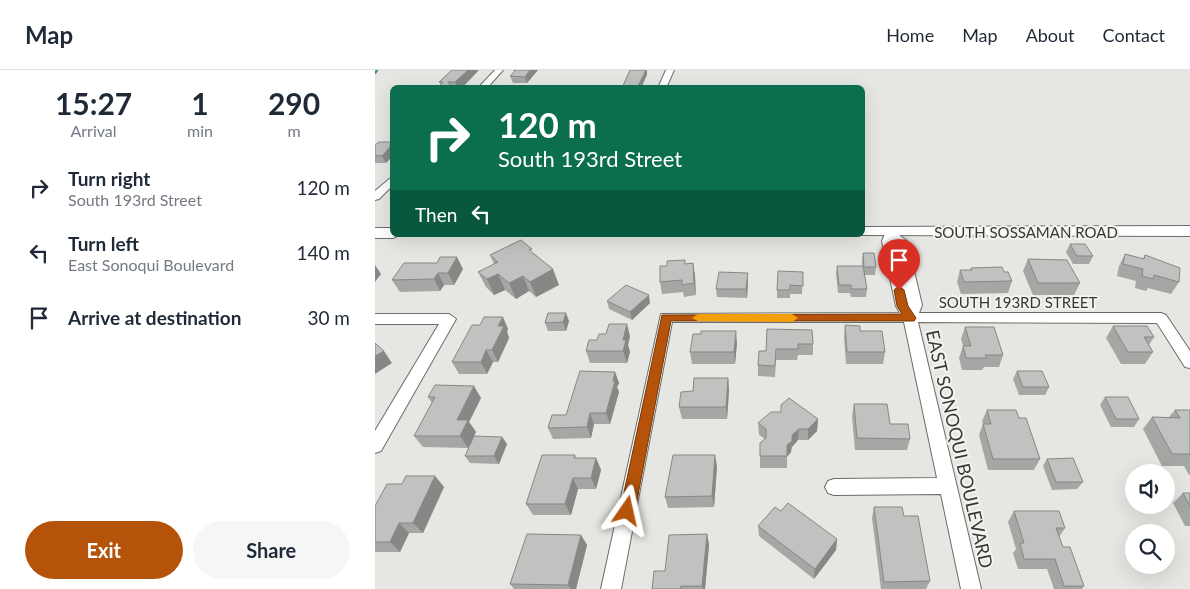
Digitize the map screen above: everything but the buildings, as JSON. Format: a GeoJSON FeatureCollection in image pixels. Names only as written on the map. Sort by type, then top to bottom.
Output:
{"type":"FeatureCollection","features":[{"type":"Feature","properties":{"kind":"main road","name":"SOUTH SOSSAMAN ROAD"},"geometry":{"type":"LineString","coordinates":[[865,232],[1190,232]]}},
{"type":"Feature","properties":{"kind":"main road"},"geometry":{"type":"LineString","coordinates":[[375,233],[390,233]]}},
{"type":"Feature","properties":{"kind":"street"},"geometry":{"type":"LineString","coordinates":[[485,85],[499,70]]}},
{"type":"Feature","properties":{"kind":"street"},"geometry":{"type":"LineString","coordinates":[[663,85],[670,70]]}},
{"type":"Feature","properties":{"kind":"street"},"geometry":{"type":"LineString","coordinates":[[375,197],[390,182]]}},
{"type":"Feature","properties":{"kind":"street","name":"EAST SONOQUI BOULEVARD"},"geometry":{"type":"LineString","coordinates":[[891,232],[889,241],[903,306],[910,318],[971,589]]}},
{"type":"Feature","properties":{"kind":"street","name":"SOUTH 193RD STREET"},"geometry":{"type":"LineString","coordinates":[[611,589],[666,317],[1161,318],[1190,363]]}},
{"type":"Feature","properties":{"kind":"street"},"geometry":{"type":"LineString","coordinates":[[375,319],[449,319],[375,446]]}},
{"type":"Feature","properties":{"kind":"street"},"geometry":{"type":"LineString","coordinates":[[834,487],[948,486]]}},
{"type":"Feature","properties":{"kind":"slow traffic"},"geometry":{"type":"LineString","coordinates":[[698,318],[792,318]]}},
{"type":"Feature","properties":{"kind":"route"},"geometry":{"type":"LineString","coordinates":[[627,511],[666,317],[910,318],[903,306],[899,290]]}}]}
